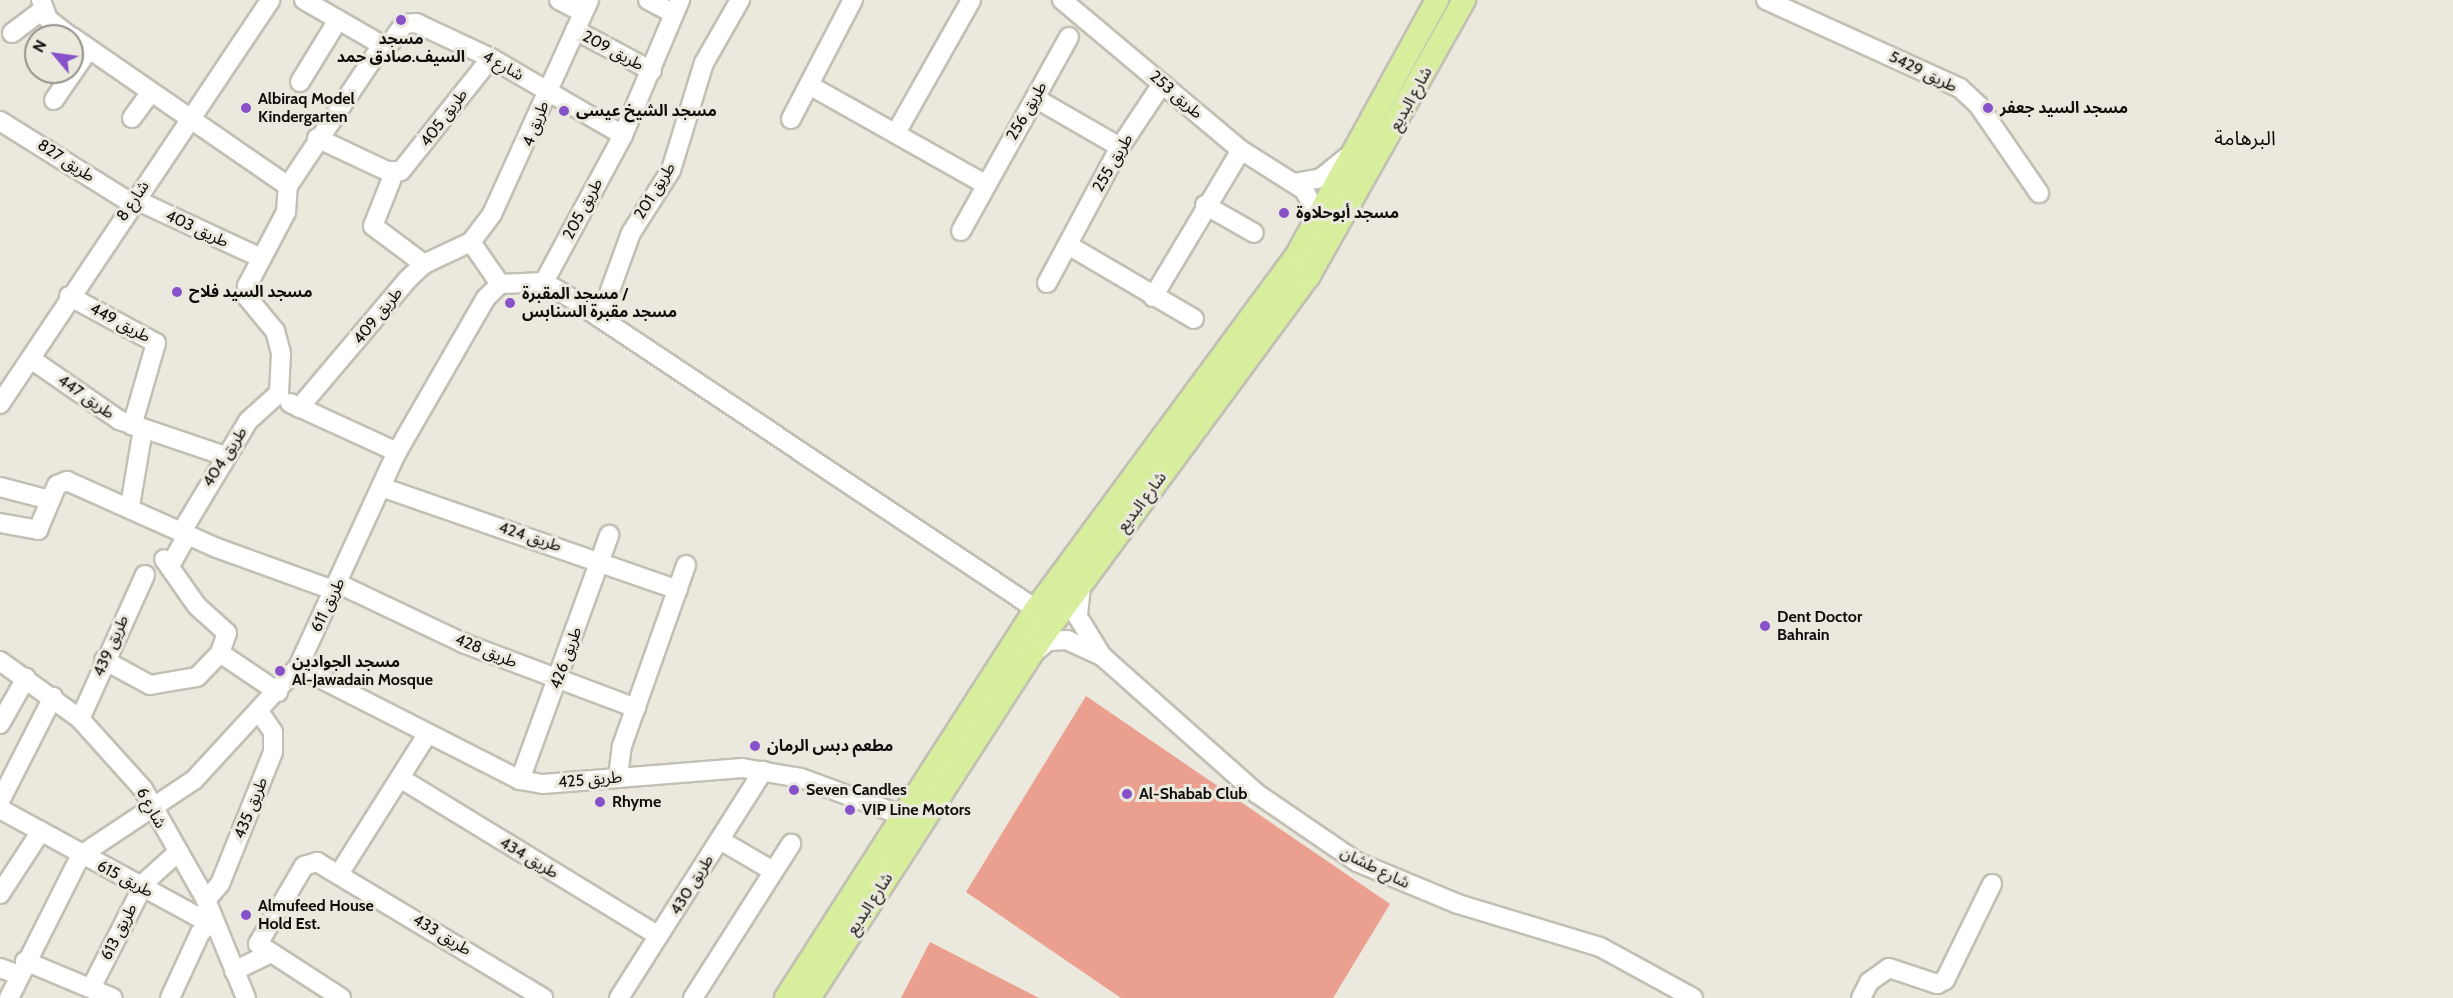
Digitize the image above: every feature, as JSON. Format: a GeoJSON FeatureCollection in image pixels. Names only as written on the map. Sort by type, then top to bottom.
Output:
{"type":"FeatureCollection","features":[{"type":"Feature","properties":{"kind":"main road","name":"شارع البديع"},"geometry":{"type":"LineString","coordinates":[[786,998],[901,815],[1036,609],[1278,284],[1319,217],[1437,0]]}},
{"type":"Feature","properties":{"kind":"main road","name":"شارع البديع"},"geometry":{"type":"LineString","coordinates":[[809,998],[1023,665],[1083,579],[1308,277],[1464,0]]}},
{"type":"Feature","properties":{"kind":"street","name":"شارع 8"},"geometry":{"type":"LineString","coordinates":[[0,404],[31,359],[69,296],[270,0]]}},
{"type":"Feature","properties":{"kind":"street"},"geometry":{"type":"LineString","coordinates":[[304,0],[382,45],[317,138],[288,186],[286,212],[261,258],[246,296],[275,331],[281,353],[279,393],[298,408],[397,452]]}},
{"type":"Feature","properties":{"kind":"street","name":"طريق 209"},"geometry":{"type":"LineString","coordinates":[[559,0],[586,6]]}},
{"type":"Feature","properties":{"kind":"street"},"geometry":{"type":"LineString","coordinates":[[648,0],[676,6]]}},
{"type":"Feature","properties":{"kind":"street","name":"طريق 201"},"geometry":{"type":"LineString","coordinates":[[600,318],[631,233],[671,170],[704,63],[740,0]]}},
{"type":"Feature","properties":{"kind":"street"},"geometry":{"type":"LineString","coordinates":[[897,131],[971,0]]}},
{"type":"Feature","properties":{"kind":"street","name":"طريق 253"},"geometry":{"type":"LineString","coordinates":[[1062,0],[1241,150],[1309,195],[1319,217]]}},
{"type":"Feature","properties":{"kind":"street","name":"طريق 5429"},"geometry":{"type":"LineString","coordinates":[[1766,0],[1960,88],[1980,106],[2039,193]]}},
{"type":"Feature","properties":{"kind":"street"},"geometry":{"type":"LineString","coordinates":[[791,119],[851,1]]}},
{"type":"Feature","properties":{"kind":"street"},"geometry":{"type":"LineString","coordinates":[[12,33],[42,5],[59,24]]}},
{"type":"Feature","properties":{"kind":"street","name":"طريق 4"},"geometry":{"type":"LineString","coordinates":[[471,242],[522,158],[547,92],[586,6]]}},
{"type":"Feature","properties":{"kind":"street","name":"طريق 205"},"geometry":{"type":"LineString","coordinates":[[544,282],[623,135],[652,71],[676,6]]}},
{"type":"Feature","properties":{"kind":"street"},"geometry":{"type":"LineString","coordinates":[[300,82],[338,20]]}},
{"type":"Feature","properties":{"kind":"street","name":"شارع 4"},"geometry":{"type":"LineString","coordinates":[[382,45],[413,22],[490,58],[547,92]]}},
{"type":"Feature","properties":{"kind":"street","name":"طريق 209"},"geometry":{"type":"LineString","coordinates":[[575,30],[652,71]]}},
{"type":"Feature","properties":{"kind":"street","name":"طريق 256"},"geometry":{"type":"LineString","coordinates":[[961,231],[985,184],[1069,37]]}},
{"type":"Feature","properties":{"kind":"street"},"geometry":{"type":"LineString","coordinates":[[84,46],[288,186]]}},
{"type":"Feature","properties":{"kind":"street"},"geometry":{"type":"LineString","coordinates":[[54,100],[89,49]]}},
{"type":"Feature","properties":{"kind":"street","name":"طريق 405"},"geometry":{"type":"LineString","coordinates":[[424,264],[373,226],[394,173],[408,166],[490,58]]}},
{"type":"Feature","properties":{"kind":"street","name":"طريق 255"},"geometry":{"type":"LineString","coordinates":[[1047,283],[1120,147],[1162,84]]}},
{"type":"Feature","properties":{"kind":"street"},"geometry":{"type":"LineString","coordinates":[[809,85],[897,131],[985,184]]}},
{"type":"Feature","properties":{"kind":"street"},"geometry":{"type":"LineString","coordinates":[[132,118],[151,92]]}},
{"type":"Feature","properties":{"kind":"street"},"geometry":{"type":"LineString","coordinates":[[547,92],[623,135]]}},
{"type":"Feature","properties":{"kind":"street"},"geometry":{"type":"LineString","coordinates":[[1035,98],[1120,147]]}},
{"type":"Feature","properties":{"kind":"street","name":"طريق 827"},"geometry":{"type":"LineString","coordinates":[[0,121],[133,201]]}},
{"type":"Feature","properties":{"kind":"street"},"geometry":{"type":"LineString","coordinates":[[317,138],[394,173]]}},
{"type":"Feature","properties":{"kind":"street"},"geometry":{"type":"LineString","coordinates":[[1154,297],[1205,205],[1241,150]]}},
{"type":"Feature","properties":{"kind":"street"},"geometry":{"type":"LineString","coordinates":[[1294,183],[1321,178],[1354,150]]}},
{"type":"Feature","properties":{"kind":"street","name":"طريق 403"},"geometry":{"type":"LineString","coordinates":[[133,201],[261,258]]}},
{"type":"Feature","properties":{"kind":"street"},"geometry":{"type":"LineString","coordinates":[[1205,205],[1254,233]]}},
{"type":"Feature","properties":{"kind":"street"},"geometry":{"type":"LineString","coordinates":[[471,242],[500,284],[544,282],[1036,609]]}},
{"type":"Feature","properties":{"kind":"street","name":"طريق 409"},"geometry":{"type":"LineString","coordinates":[[298,408],[424,264],[471,242]]}},
{"type":"Feature","properties":{"kind":"street"},"geometry":{"type":"LineString","coordinates":[[1068,245],[1194,319]]}},
{"type":"Feature","properties":{"kind":"street","name":"طريق 611"},"geometry":{"type":"LineString","coordinates":[[9,998],[22,968],[81,855],[150,807],[194,780],[260,713],[298,667],[338,587],[397,452],[486,298],[500,284]]}},
{"type":"Feature","properties":{"kind":"street","name":"طريق 449"},"geometry":{"type":"LineString","coordinates":[[69,296],[156,343],[137,428]]}},
{"type":"Feature","properties":{"kind":"street","name":"طريق 447"},"geometry":{"type":"LineString","coordinates":[[31,359],[137,428],[225,456]]}},
{"type":"Feature","properties":{"kind":"street","name":"طريق 404"},"geometry":{"type":"LineString","coordinates":[[220,653],[226,633],[196,606],[167,562],[225,456],[248,421],[279,393]]}},
{"type":"Feature","properties":{"kind":"street"},"geometry":{"type":"LineString","coordinates":[[130,507],[137,428]]}},
{"type":"Feature","properties":{"kind":"street","name":"طريق 428"},"geometry":{"type":"LineString","coordinates":[[50,500],[60,482],[84,487],[185,532],[338,587],[463,643],[636,708]]}},
{"type":"Feature","properties":{"kind":"street"},"geometry":{"type":"LineString","coordinates":[[0,487],[50,500],[35,531],[0,523]]}},
{"type":"Feature","properties":{"kind":"street","name":"طريق 424"},"geometry":{"type":"LineString","coordinates":[[381,487],[600,560],[678,590]]}},
{"type":"Feature","properties":{"kind":"street","name":"طريق 426"},"geometry":{"type":"LineString","coordinates":[[520,780],[609,535]]}},
{"type":"Feature","properties":{"kind":"street"},"geometry":{"type":"LineString","coordinates":[[618,777],[620,753],[686,565]]}},
{"type":"Feature","properties":{"kind":"street","name":"طريق 439"},"geometry":{"type":"LineString","coordinates":[[80,719],[104,660],[145,575]]}},
{"type":"Feature","properties":{"kind":"street"},"geometry":{"type":"LineString","coordinates":[[1083,579],[1076,609],[1103,657]]}},
{"type":"Feature","properties":{"kind":"street"},"geometry":{"type":"LineString","coordinates":[[1023,665],[1039,647],[1058,639],[1103,657]]}},
{"type":"Feature","properties":{"kind":"street"},"geometry":{"type":"LineString","coordinates":[[104,660],[150,685],[197,677],[220,653],[278,692]]}},
{"type":"Feature","properties":{"kind":"street","name":"شارع طشان"},"geometry":{"type":"LineString","coordinates":[[1103,657],[1256,793],[1357,862],[1458,904],[1600,947],[1693,998]]}},
{"type":"Feature","properties":{"kind":"street","name":"شارع 6"},"geometry":{"type":"LineString","coordinates":[[0,661],[80,719],[118,759],[150,807],[210,911],[246,998]]}},
{"type":"Feature","properties":{"kind":"street","name":"طريق 425"},"geometry":{"type":"LineString","coordinates":[[298,667],[427,735],[520,780],[543,784],[618,777],[763,771],[801,778],[901,815]]}},
{"type":"Feature","properties":{"kind":"street"},"geometry":{"type":"LineString","coordinates":[[0,724],[26,678]]}},
{"type":"Feature","properties":{"kind":"street"},"geometry":{"type":"LineString","coordinates":[[0,801],[52,697]]}},
{"type":"Feature","properties":{"kind":"street","name":"طريق 435"},"geometry":{"type":"LineString","coordinates":[[170,998],[210,911],[273,752],[273,732],[260,713]]}},
{"type":"Feature","properties":{"kind":"street"},"geometry":{"type":"LineString","coordinates":[[339,874],[427,735]]}},
{"type":"Feature","properties":{"kind":"street","name":"طريق 430"},"geometry":{"type":"LineString","coordinates":[[619,998],[763,771]]}},
{"type":"Feature","properties":{"kind":"street","name":"طريق 434"},"geometry":{"type":"LineString","coordinates":[[400,778],[659,936]]}},
{"type":"Feature","properties":{"kind":"street","name":"طريق 615"},"geometry":{"type":"LineString","coordinates":[[0,809],[196,916],[210,911]]}},
{"type":"Feature","properties":{"kind":"street"},"geometry":{"type":"LineString","coordinates":[[0,894],[41,831]]}},
{"type":"Feature","properties":{"kind":"street"},"geometry":{"type":"LineString","coordinates":[[720,840],[774,871]]}},
{"type":"Feature","properties":{"kind":"street"},"geometry":{"type":"LineString","coordinates":[[693,998],[791,844]]}},
{"type":"Feature","properties":{"kind":"street","name":"طريق 613"},"geometry":{"type":"LineString","coordinates":[[91,988],[142,887],[177,853]]}},
{"type":"Feature","properties":{"kind":"street","name":"طريق 433"},"geometry":{"type":"LineString","coordinates":[[264,949],[304,866],[317,862],[543,998]]}},
{"type":"Feature","properties":{"kind":"street"},"geometry":{"type":"LineString","coordinates":[[1861,998],[1869,982],[1889,968],[1938,984],[1945,980],[1992,885]]}},
{"type":"Feature","properties":{"kind":"street"},"geometry":{"type":"LineString","coordinates":[[234,971],[264,949]]}},
{"type":"Feature","properties":{"kind":"street"},"geometry":{"type":"LineString","coordinates":[[226,951],[264,949],[341,998]]}},
{"type":"Feature","properties":{"kind":"street"},"geometry":{"type":"LineString","coordinates":[[0,968],[22,968],[91,988],[113,998]]}},
{"type":"Feature","properties":{"kind":"shaded area","name":"Al-Shabab Club"},"geometry":{"type":"Polygon","coordinates":[[[1086,696],[1390,904],[1333,998],[1121,998],[966,892],[1086,696]]]}},
{"type":"Feature","properties":{"kind":"shaded area"},"geometry":{"type":"Polygon","coordinates":[[[930,942],[1039,998],[901,998],[930,942]]]}},
{"type":"Feature","properties":{"kind":"place","name":"مسجد السيف.صادق حمد"},"geometry":{"type":"Point","coordinates":[401,20]}},
{"type":"Feature","properties":{"kind":"place","name":"Albiraq Model Kindergarten"},"geometry":{"type":"Point","coordinates":[246,108]}},
{"type":"Feature","properties":{"kind":"place","name":"مسجد السيد جعفر"},"geometry":{"type":"Point","coordinates":[1988,108]}},
{"type":"Feature","properties":{"kind":"place","name":"مسجد الشيخ عيسى"},"geometry":{"type":"Point","coordinates":[564,111]}},
{"type":"Feature","properties":{"kind":"place","name":"مسجد أبوحلاوة"},"geometry":{"type":"Point","coordinates":[1284,213]}},
{"type":"Feature","properties":{"kind":"place","name":"مسجد السيد فلاح"},"geometry":{"type":"Point","coordinates":[177,292]}},
{"type":"Feature","properties":{"kind":"place","name":"مسجد المقبرة / مسجد مقبرة السنابس"},"geometry":{"type":"Point","coordinates":[510,303]}},
{"type":"Feature","properties":{"kind":"place","name":"Dent Doctor Bahrain"},"geometry":{"type":"Point","coordinates":[1765,626]}},
{"type":"Feature","properties":{"kind":"place","name":"مسجد الجوادين Al-Jawadain Mosque"},"geometry":{"type":"Point","coordinates":[280,671]}},
{"type":"Feature","properties":{"kind":"place","name":"مطعم دبس الرمان"},"geometry":{"type":"Point","coordinates":[755,746]}},
{"type":"Feature","properties":{"kind":"place","name":"Seven Candles"},"geometry":{"type":"Point","coordinates":[794,790]}},
{"type":"Feature","properties":{"kind":"place","name":"Al-Shabab Club"},"geometry":{"type":"Point","coordinates":[1127,794]}},
{"type":"Feature","properties":{"kind":"place","name":"Rhyme"},"geometry":{"type":"Point","coordinates":[600,802]}},
{"type":"Feature","properties":{"kind":"place","name":"VIP Line Motors"},"geometry":{"type":"Point","coordinates":[850,810]}},
{"type":"Feature","properties":{"kind":"place","name":"Almufeed House Hold Est."},"geometry":{"type":"Point","coordinates":[246,915]}},
{"type":"Feature","properties":{"kind":"district","name":"البرهامة"},"geometry":{"type":"Point","coordinates":[2245,138]}}]}
